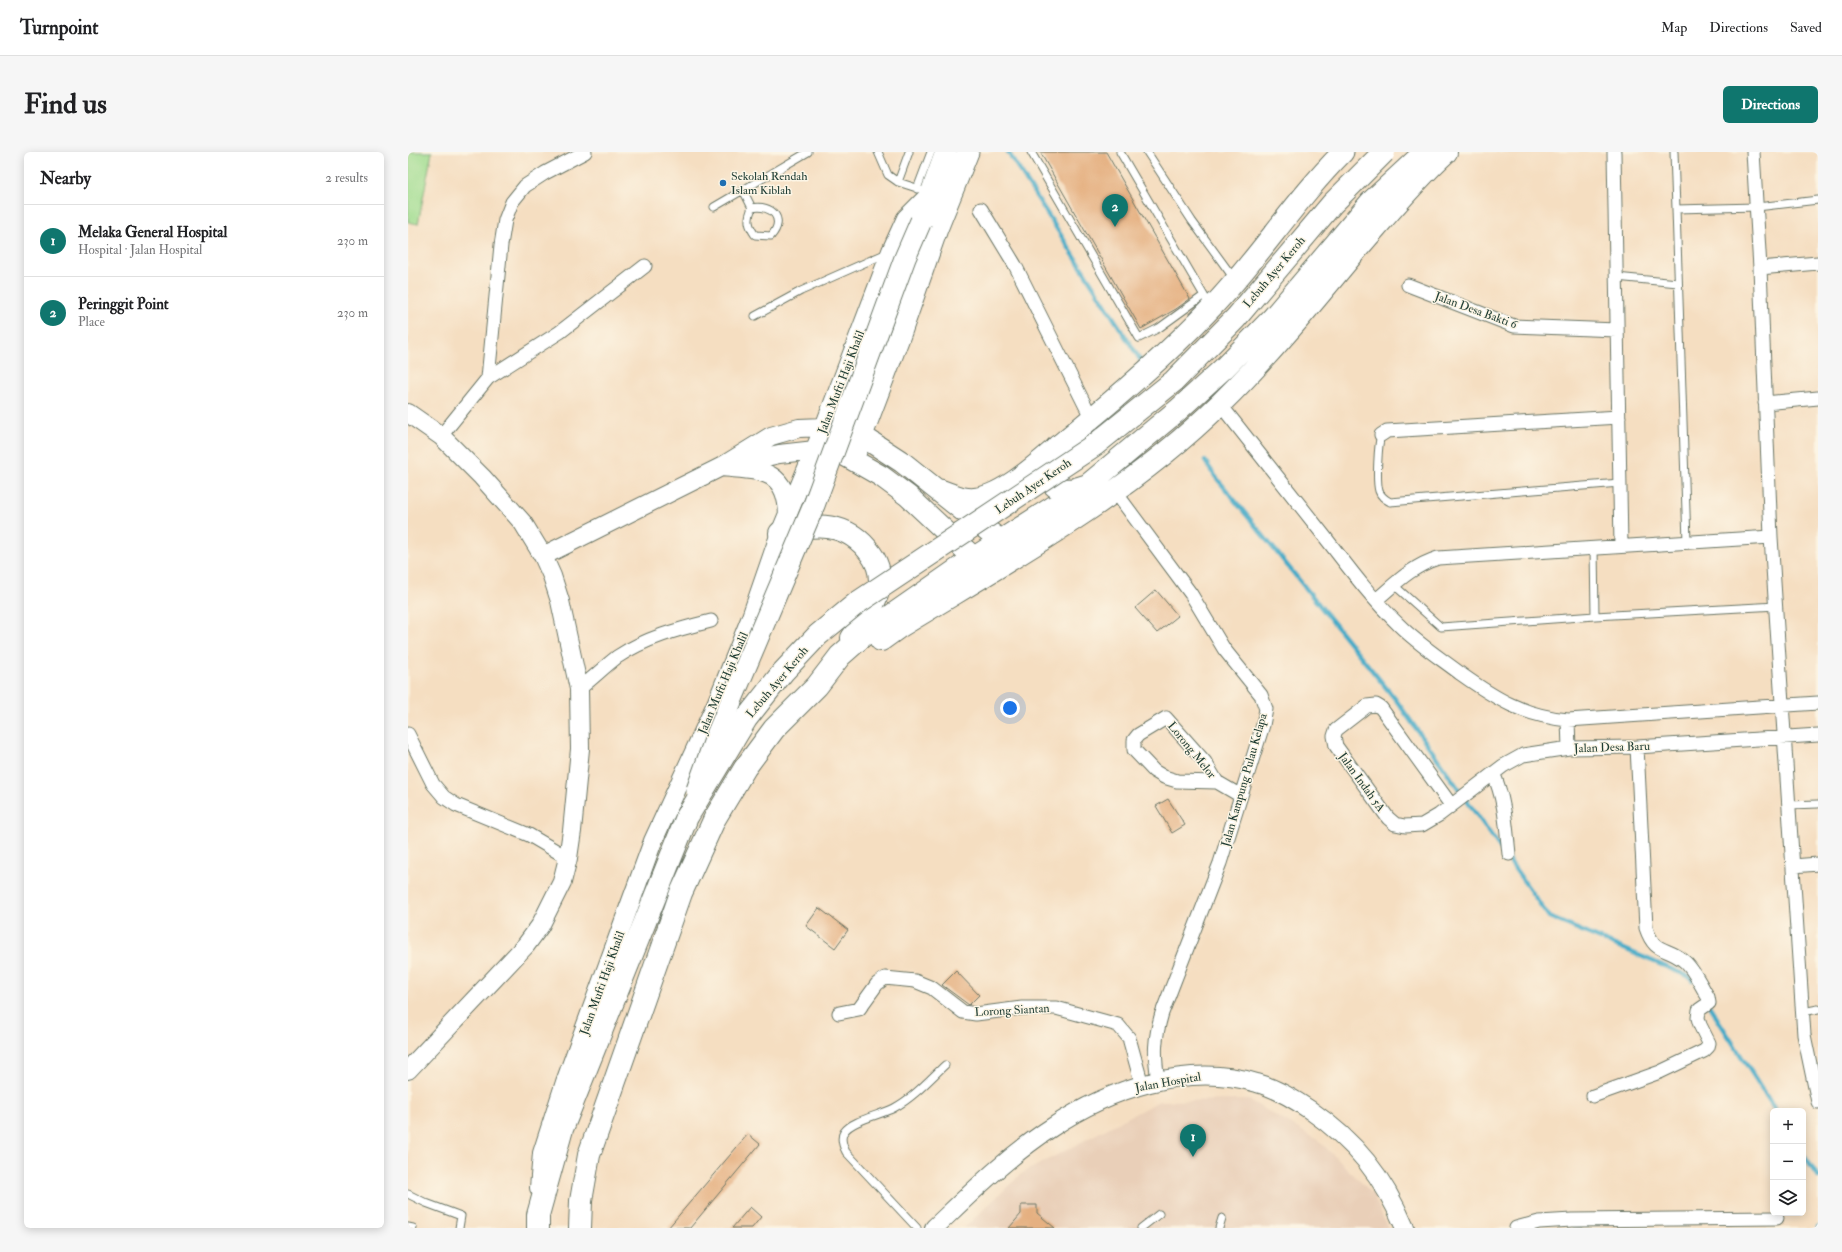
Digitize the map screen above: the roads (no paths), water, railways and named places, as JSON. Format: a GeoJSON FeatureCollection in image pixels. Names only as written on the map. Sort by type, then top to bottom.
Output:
{"type":"FeatureCollection","features":[{"type":"Feature","properties":{"kind":"highway","name":"Lebuh Ayer Keroh"},"geometry":{"type":"LineString","coordinates":[[538,1221],[562,1129],[687,817],[746,719],[783,672],[818,635],[857,603],[1096,444],[1174,381],[1236,318],[1332,204],[1384,152]]}},
{"type":"Feature","properties":{"kind":"highway"},"geometry":{"type":"LineString","coordinates":[[840,656],[865,634],[899,608],[1088,485],[1178,410],[1224,368],[1272,319],[1371,202],[1425,152]]}},
{"type":"Feature","properties":{"kind":"highway"},"geometry":{"type":"LineString","coordinates":[[817,686],[899,627],[1060,527],[1153,462],[1220,404],[1261,362],[1411,187],[1446,152]]}},
{"type":"Feature","properties":{"kind":"highway"},"geometry":{"type":"LineString","coordinates":[[1058,446],[1050,458],[1047,467],[1048,477],[1053,485],[1062,490],[1069,490],[1088,485]]}},
{"type":"Feature","properties":{"kind":"highway"},"geometry":{"type":"LineString","coordinates":[[580,1228],[581,1201],[589,1156],[681,893],[715,818],[745,768],[774,729],[817,686],[840,656],[864,621],[878,592],[880,577],[877,562],[863,542],[839,529],[812,526],[800,527],[784,524]]}},
{"type":"Feature","properties":{"kind":"main road","name":"Jalan Mufti Haji Khalil"},"geometry":{"type":"LineString","coordinates":[[924,191],[946,152]]}},
{"type":"Feature","properties":{"kind":"main road"},"geometry":{"type":"LineString","coordinates":[[853,459],[902,332],[937,229],[968,152]]}},
{"type":"Feature","properties":{"kind":"main road"},"geometry":{"type":"LineString","coordinates":[[940,490],[962,498],[978,498],[1002,489],[1033,467],[1092,419],[1145,374],[1208,301],[1235,280],[1291,210],[1343,152]]}},
{"type":"Feature","properties":{"kind":"main road"},"geometry":{"type":"LineString","coordinates":[[687,817],[716,737],[814,505],[905,258],[921,221],[924,191]]}},
{"type":"Feature","properties":{"kind":"main road"},"geometry":{"type":"LineString","coordinates":[[824,427],[847,430],[862,436],[902,462],[940,490],[1001,541]]}},
{"type":"Feature","properties":{"kind":"main road"},"geometry":{"type":"LineString","coordinates":[[815,450],[840,452],[881,476],[908,496],[974,558]]}},
{"type":"Feature","properties":{"kind":"street"},"geometry":{"type":"LineString","coordinates":[[488,378],[501,245],[505,220],[512,202],[525,186],[545,173],[585,152]]}},
{"type":"Feature","properties":{"kind":"street"},"geometry":{"type":"LineString","coordinates":[[1614,152],[1621,546]]}},
{"type":"Feature","properties":{"kind":"street"},"geometry":{"type":"LineString","coordinates":[[1753,152],[1760,268],[1771,537],[1777,606],[1784,737],[1804,1035],[1818,1102]]}},
{"type":"Feature","properties":{"kind":"street","name":"Jalan Mufti Haji Khalil"},"geometry":{"type":"LineString","coordinates":[[538,1221],[542,1153],[565,1082],[653,841],[716,704],[784,524],[815,450],[891,251],[906,218],[924,191]]}},
{"type":"Feature","properties":{"kind":"street"},"geometry":{"type":"LineString","coordinates":[[981,209],[1015,265],[1092,419]]}},
{"type":"Feature","properties":{"kind":"street"},"geometry":{"type":"LineString","coordinates":[[1760,268],[1818,263]]}},
{"type":"Feature","properties":{"kind":"street"},"geometry":{"type":"LineString","coordinates":[[441,436],[488,378],[560,332],[645,266]]}},
{"type":"Feature","properties":{"kind":"street","name":"Jalan Desa Bakti 6"},"geometry":{"type":"LineString","coordinates":[[1408,285],[1514,326],[1617,330]]}},
{"type":"Feature","properties":{"kind":"street"},"geometry":{"type":"LineString","coordinates":[[1765,403],[1818,398]]}},
{"type":"Feature","properties":{"kind":"street"},"geometry":{"type":"LineString","coordinates":[[1220,404],[1376,600],[1398,625],[1420,644],[1506,704],[1528,713],[1548,718],[1591,720],[1818,703]]}},
{"type":"Feature","properties":{"kind":"street"},"geometry":{"type":"LineString","coordinates":[[408,413],[441,436],[482,477],[523,523],[543,556],[560,600],[579,688],[580,750],[568,858],[562,882],[553,903],[540,926],[526,945],[408,1070]]}},
{"type":"Feature","properties":{"kind":"street"},"geometry":{"type":"LineString","coordinates":[[1381,435],[1387,431],[1619,417]]}},
{"type":"Feature","properties":{"kind":"street"},"geometry":{"type":"LineString","coordinates":[[543,556],[721,467],[771,436],[799,428],[824,427]]}},
{"type":"Feature","properties":{"kind":"street"},"geometry":{"type":"LineString","coordinates":[[721,467],[779,454],[815,450]]}},
{"type":"Feature","properties":{"kind":"street"},"geometry":{"type":"LineString","coordinates":[[721,467],[762,472],[769,474],[779,481],[784,490],[784,524]]}},
{"type":"Feature","properties":{"kind":"street","name":"Jalan Kampung Pulau Kelapa"},"geometry":{"type":"LineString","coordinates":[[1114,490],[1191,594],[1224,649],[1261,695],[1266,709],[1263,725],[1220,863],[1162,1013],[1156,1035],[1150,1083]]}},
{"type":"Feature","properties":{"kind":"street"},"geometry":{"type":"LineString","coordinates":[[1376,600],[1412,569],[1424,562],[1438,558],[1771,537]]}},
{"type":"Feature","properties":{"kind":"street"},"geometry":{"type":"LineString","coordinates":[[579,688],[617,658],[647,642],[678,629],[712,620]]}},
{"type":"Feature","properties":{"kind":"street","name":"Jalan Indah 5A"},"geometry":{"type":"LineString","coordinates":[[1376,705],[1381,708],[1453,803],[1422,825],[1405,826],[1395,824],[1388,818],[1336,746],[1334,736],[1336,730],[1368,706],[1376,705]]}},
{"type":"Feature","properties":{"kind":"street","name":"Lorong Melor"},"geometry":{"type":"LineString","coordinates":[[1166,718],[1205,762],[1217,782],[1164,778],[1154,771],[1134,750],[1134,740],[1138,735],[1166,718]]}},
{"type":"Feature","properties":{"kind":"street"},"geometry":{"type":"LineString","coordinates":[[1568,720],[1569,748]]}},
{"type":"Feature","properties":{"kind":"street"},"geometry":{"type":"LineString","coordinates":[[408,734],[433,784],[444,797],[456,805],[529,835],[568,858]]}},
{"type":"Feature","properties":{"kind":"street","name":"Jalan Desa Baru"},"geometry":{"type":"LineString","coordinates":[[1453,803],[1493,773],[1523,755],[1569,748],[1638,747],[1818,735]]}},
{"type":"Feature","properties":{"kind":"street"},"geometry":{"type":"LineString","coordinates":[[1593,1096],[1660,1072],[1708,1047],[1709,1043],[1698,1018],[1708,997],[1685,961],[1675,954],[1658,948],[1650,940],[1646,928],[1638,747]]}},
{"type":"Feature","properties":{"kind":"street"},"geometry":{"type":"LineString","coordinates":[[1493,773],[1503,800],[1510,854]]}},
{"type":"Feature","properties":{"kind":"street"},"geometry":{"type":"LineString","coordinates":[[1217,782],[1241,796]]}},
{"type":"Feature","properties":{"kind":"street"},"geometry":{"type":"LineString","coordinates":[[1793,866],[1818,864]]}},
{"type":"Feature","properties":{"kind":"street","name":"Lorong Siantan"},"geometry":{"type":"LineString","coordinates":[[839,1013],[859,1009],[877,984],[885,978],[915,981],[932,988],[963,1012],[976,1014],[1022,1008],[1056,1008],[1118,1025],[1129,1038],[1150,1083]]}},
{"type":"Feature","properties":{"kind":"street","name":"Jalan Hospital"},"geometry":{"type":"LineString","coordinates":[[934,1228],[1000,1166],[1051,1128],[1090,1106],[1123,1091],[1150,1083],[1183,1077],[1210,1075],[1235,1078],[1257,1083],[1279,1092],[1300,1103],[1336,1129],[1355,1147],[1377,1174],[1405,1228]]}},
{"type":"Feature","properties":{"kind":"street"},"geometry":{"type":"LineString","coordinates":[[1516,1228],[1554,1220],[1621,1223],[1777,1218]]}},
{"type":"Feature","properties":{"kind":"lane"},"geometry":{"type":"LineString","coordinates":[[714,207],[808,152]]}},
{"type":"Feature","properties":{"kind":"lane"},"geometry":{"type":"LineString","coordinates":[[878,152],[888,175],[898,182],[924,191],[931,152]]}},
{"type":"Feature","properties":{"kind":"lane"},"geometry":{"type":"LineString","coordinates":[[898,182],[909,152]]}},
{"type":"Feature","properties":{"kind":"lane"},"geometry":{"type":"LineString","coordinates":[[1031,152],[1139,338],[1208,301],[1120,152]]}},
{"type":"Feature","properties":{"kind":"lane"},"geometry":{"type":"LineString","coordinates":[[1147,152],[1192,221],[1235,280]]}},
{"type":"Feature","properties":{"kind":"lane"},"geometry":{"type":"LineString","coordinates":[[1674,152],[1687,542]]}},
{"type":"Feature","properties":{"kind":"lane"},"geometry":{"type":"LineString","coordinates":[[743,190],[752,208],[749,215],[749,226],[754,235],[771,236],[776,230],[777,221],[774,213],[768,208],[760,206],[752,208]]}},
{"type":"Feature","properties":{"kind":"lane"},"geometry":{"type":"LineString","coordinates":[[1676,209],[1756,207],[1818,200]]}},
{"type":"Feature","properties":{"kind":"lane"},"geometry":{"type":"LineString","coordinates":[[756,316],[801,291],[891,251]]}},
{"type":"Feature","properties":{"kind":"lane"},"geometry":{"type":"LineString","coordinates":[[1616,277],[1678,283]]}},
{"type":"Feature","properties":{"kind":"lane"},"geometry":{"type":"LineString","coordinates":[[1381,435],[1378,443],[1379,490],[1383,498],[1390,502],[1620,483]]}},
{"type":"Feature","properties":{"kind":"lane"},"geometry":{"type":"LineString","coordinates":[[1594,548],[1595,616]]}},
{"type":"Feature","properties":{"kind":"lane"},"geometry":{"type":"LineString","coordinates":[[1394,585],[1441,627],[1595,616],[1777,606]]}},
{"type":"Feature","properties":{"kind":"lane"},"geometry":{"type":"LineString","coordinates":[[1789,805],[1818,804]]}},
{"type":"Feature","properties":{"kind":"lane"},"geometry":{"type":"LineString","coordinates":[[1803,1012],[1818,1009]]}},
{"type":"Feature","properties":{"kind":"lane"},"geometry":{"type":"LineString","coordinates":[[917,1228],[846,1152],[842,1143],[843,1133],[850,1126],[906,1102],[945,1065]]}},
{"type":"Feature","properties":{"kind":"lane"},"geometry":{"type":"LineString","coordinates":[[408,1194],[426,1204],[461,1216],[459,1228]]}},
{"type":"Feature","properties":{"kind":"lane"},"geometry":{"type":"LineString","coordinates":[[1141,1228],[1159,1214]]}},
{"type":"Feature","properties":{"kind":"lane"},"geometry":{"type":"LineString","coordinates":[[1219,1228],[1222,1218]]}},
{"type":"Feature","properties":{"kind":"lane"},"geometry":{"type":"LineString","coordinates":[[408,1227],[413,1228]]}},
{"type":"Feature","properties":{"kind":"waterway"},"geometry":{"type":"LineString","coordinates":[[1008,152],[1141,361]]}},
{"type":"Feature","properties":{"kind":"waterway"},"geometry":{"type":"LineString","coordinates":[[1205,461],[1215,476],[1396,700],[1549,917],[1690,977],[1692,980]]}},
{"type":"Feature","properties":{"kind":"waterway"},"geometry":{"type":"LineString","coordinates":[[1708,1004],[1774,1108]]}},
{"type":"Feature","properties":{"kind":"waterway"},"geometry":{"type":"LineString","coordinates":[[1806,1159],[1818,1177]]}},
{"type":"Feature","properties":{"kind":"place","name":"Sekolah Rendah Islam Kiblah"},"geometry":{"type":"Point","coordinates":[723,183]}},
{"type":"Feature","properties":{"kind":"place","name":"Peringgit Point"},"geometry":{"type":"Point","coordinates":[1115,227]}},
{"type":"Feature","properties":{"kind":"place","name":"Melaka General Hospital"},"geometry":{"type":"Point","coordinates":[1193,1157]}}]}
